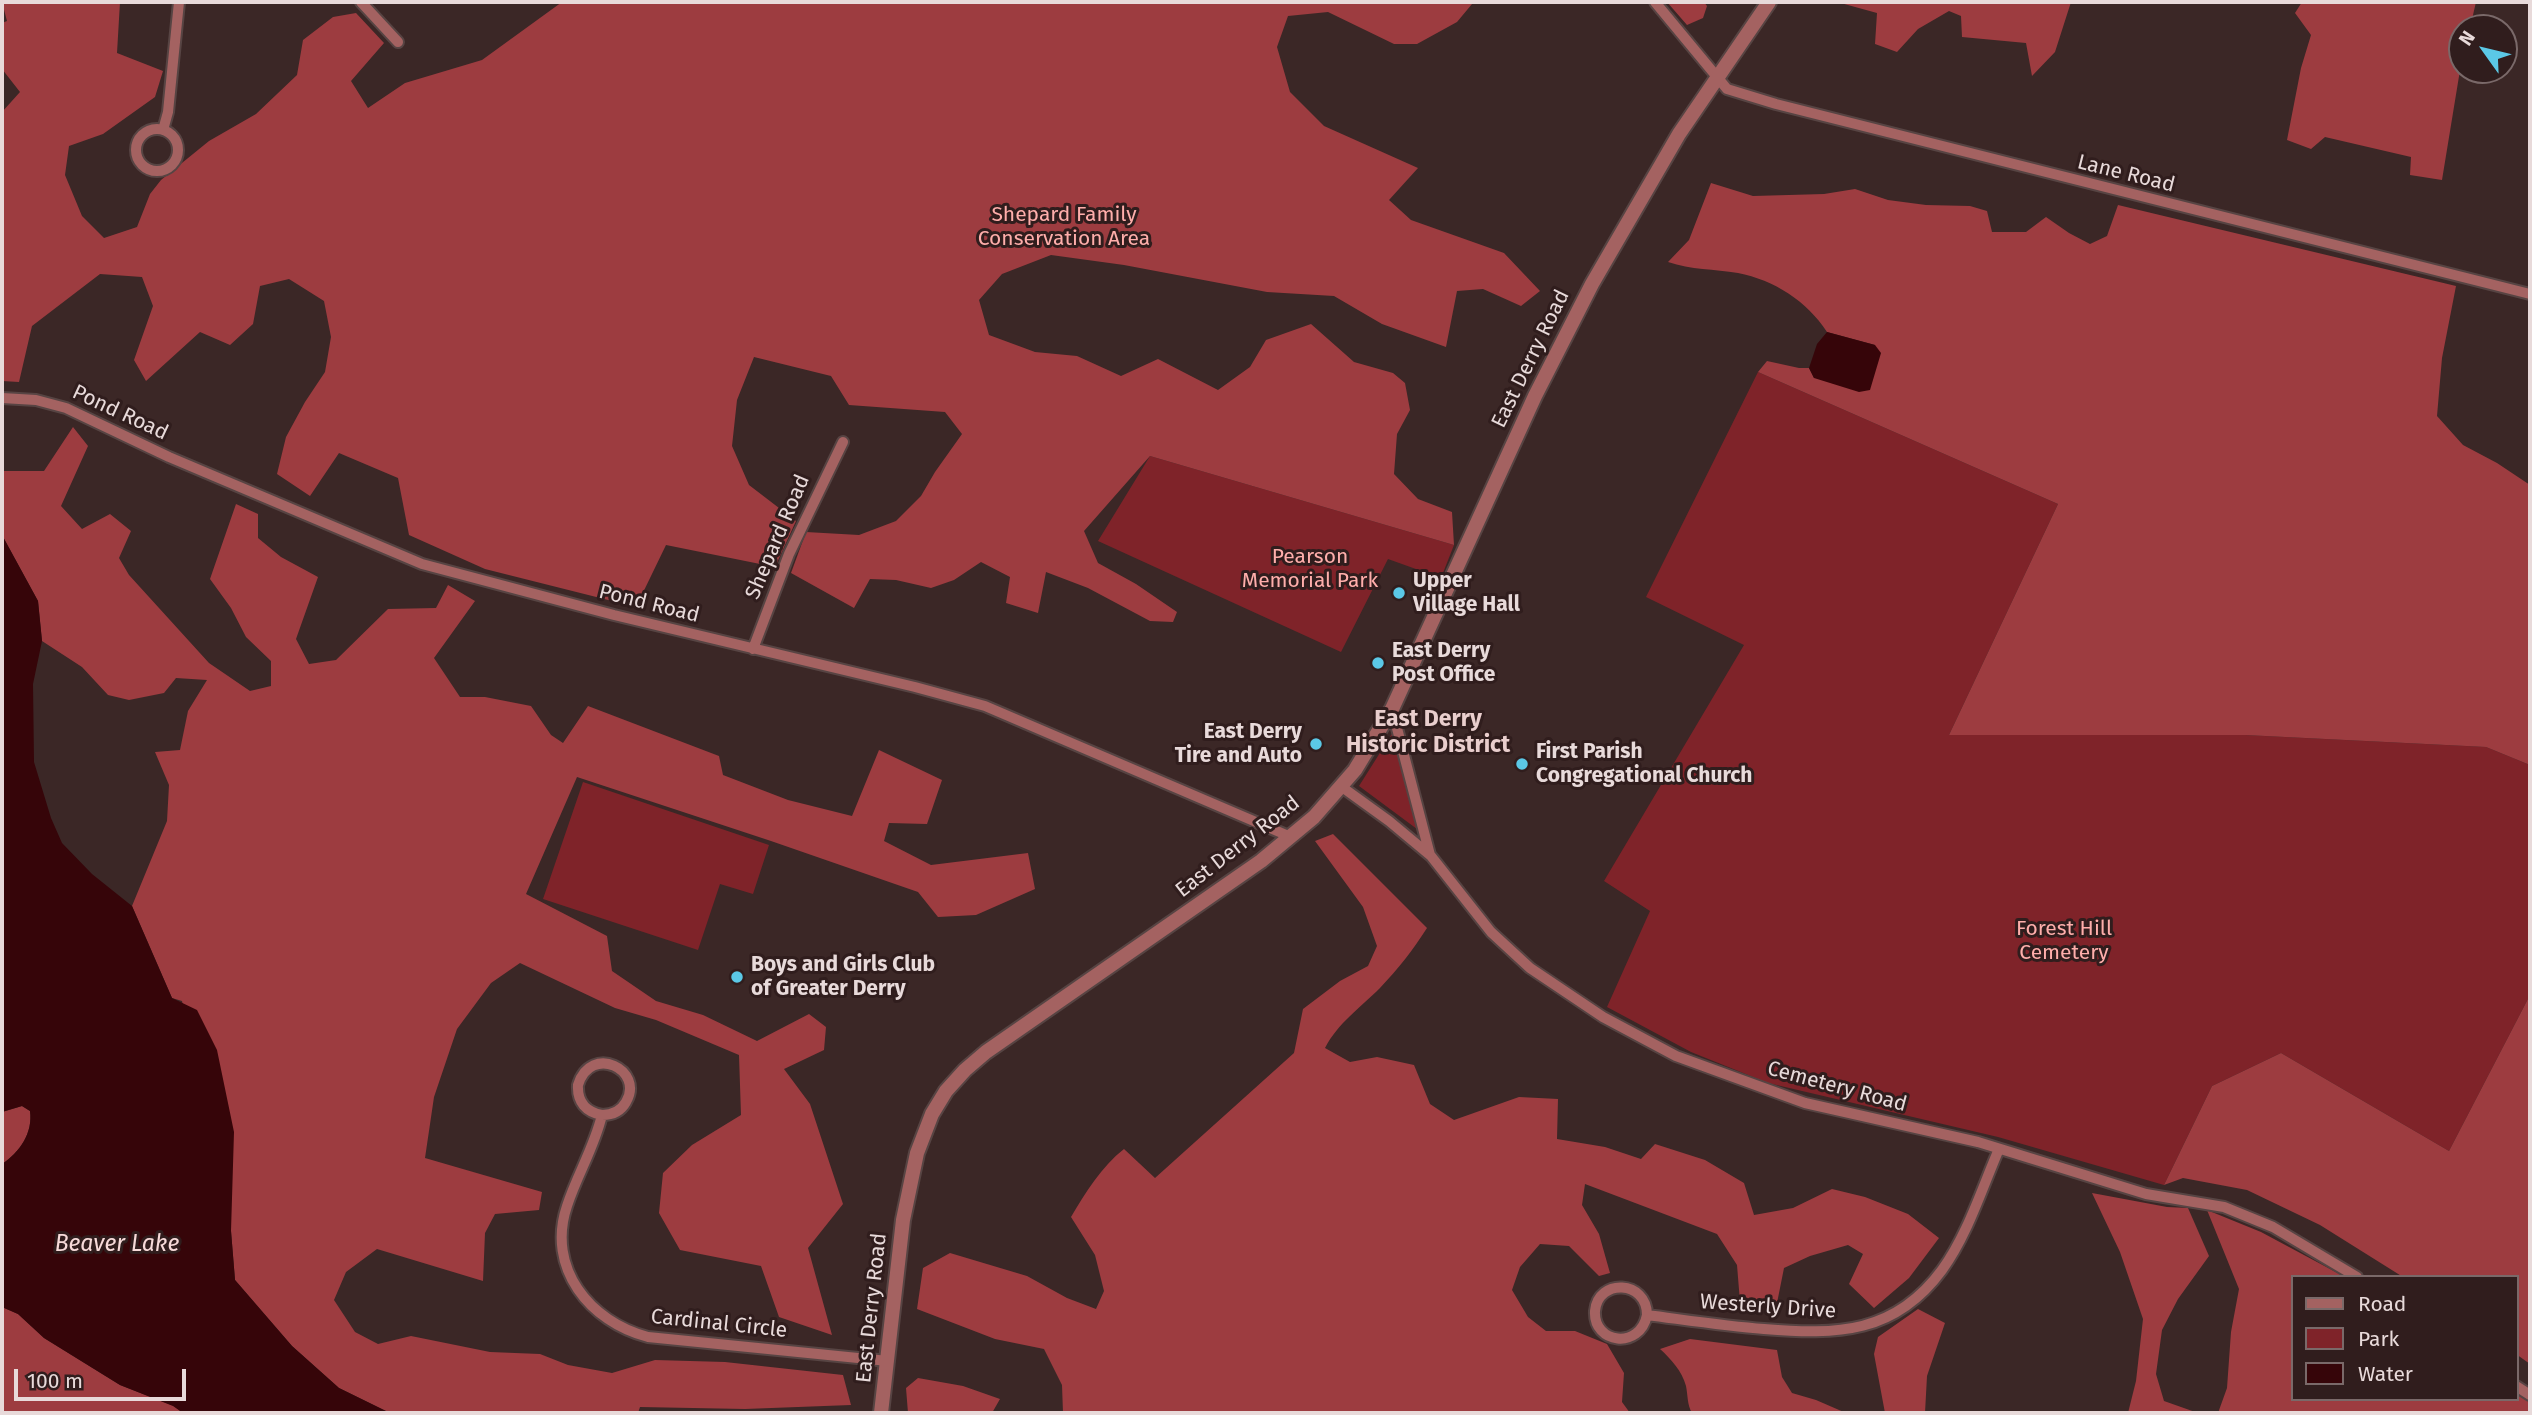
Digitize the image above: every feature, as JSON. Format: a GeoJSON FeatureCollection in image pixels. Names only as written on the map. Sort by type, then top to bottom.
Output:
{"type":"FeatureCollection","features":[{"type":"Feature","properties":{"kind":"street"},"geometry":{"type":"LineString","coordinates":[[163,130],[168,112],[179,2]]}},
{"type":"Feature","properties":{"kind":"street"},"geometry":{"type":"LineString","coordinates":[[361,2],[398,42]]}},
{"type":"Feature","properties":{"kind":"street"},"geometry":{"type":"LineString","coordinates":[[1656,2],[1717,79]]}},
{"type":"Feature","properties":{"kind":"street","name":"East Derry Road"},"geometry":{"type":"LineString","coordinates":[[881,1413],[903,1220],[913,1166],[926,1126],[946,1091],[986,1052],[1231,884],[1291,838],[1342,787],[1369,750],[1392,709],[1571,323],[1661,164],[1769,2]]}},
{"type":"Feature","properties":{"kind":"street","name":"Lane Road"},"geometry":{"type":"LineString","coordinates":[[1717,79],[1727,89],[1776,104],[2530,294]]}},
{"type":"Feature","properties":{"kind":"street"},"geometry":{"type":"LineString","coordinates":[[163,130],[176,140],[177,157],[170,167],[153,171],[141,164],[137,145],[145,133],[163,130]]}},
{"type":"Feature","properties":{"kind":"street","name":"Pond Road"},"geometry":{"type":"LineString","coordinates":[[2,398],[36,400],[79,413],[169,457],[422,564],[985,706],[1291,838]]}},
{"type":"Feature","properties":{"kind":"street","name":"Shepard Road"},"geometry":{"type":"LineString","coordinates":[[753,649],[789,554],[843,442]]}},
{"type":"Feature","properties":{"kind":"street"},"geometry":{"type":"LineString","coordinates":[[1392,709],[1431,856]]}},
{"type":"Feature","properties":{"kind":"street","name":"Cemetery Road"},"geometry":{"type":"LineString","coordinates":[[1342,787],[1431,856],[1490,932],[1530,968],[1594,1012],[1676,1056],[1805,1103],[1999,1149],[2146,1194],[2209,1203],[2232,1210],[2273,1227],[2354,1275]]}},
{"type":"Feature","properties":{"kind":"street"},"geometry":{"type":"LineString","coordinates":[[606,1063],[623,1072],[629,1091],[627,1101],[621,1109],[602,1115],[585,1108],[579,1100],[577,1090],[581,1076],[587,1069],[606,1063]]}},
{"type":"Feature","properties":{"kind":"street","name":"Cardinal Circle"},"geometry":{"type":"LineString","coordinates":[[602,1115],[592,1148],[567,1207],[562,1232],[563,1253],[571,1277],[580,1292],[601,1315],[615,1325],[648,1337],[888,1361]]}},
{"type":"Feature","properties":{"kind":"street","name":"Westerly Drive"},"geometry":{"type":"LineString","coordinates":[[1647,1315],[1724,1326],[1830,1333],[1855,1329],[1895,1314],[1921,1294],[1943,1268],[1960,1238],[1999,1149]]}},
{"type":"Feature","properties":{"kind":"street"},"geometry":{"type":"LineString","coordinates":[[1625,1287],[1640,1295],[1646,1304],[1647,1315],[1644,1325],[1637,1333],[1628,1338],[1617,1339],[1600,1328],[1596,1307],[1604,1293],[1625,1287]]}},
{"type":"Feature","properties":{"kind":"green space","name":"Shepard Family Conservation Area"},"geometry":{"type":"Polygon","coordinates":[[[2,2],[120,2],[117,53],[163,71],[155,97],[103,134],[69,146],[65,175],[82,216],[104,238],[137,227],[150,194],[161,180],[209,141],[256,114],[297,75],[303,40],[333,17],[356,13],[384,43],[351,81],[368,108],[405,83],[482,60],[562,2],[1471,2],[1457,22],[1417,44],[1394,44],[1328,12],[1288,16],[1277,47],[1290,92],[1324,126],[1418,168],[1389,200],[1411,220],[1504,253],[1540,291],[1521,306],[1483,289],[1457,291],[1446,347],[1382,324],[1334,296],[1267,292],[1124,265],[1051,255],[1002,274],[979,300],[989,335],[1035,352],[1077,356],[1121,376],[1158,359],[1218,390],[1250,367],[1266,340],[1311,324],[1354,362],[1393,373],[1405,383],[1410,410],[1397,434],[1394,474],[1418,499],[1452,512],[1454,545],[1150,456],[1084,531],[1098,563],[1136,584],[1177,612],[1173,622],[1150,621],[1088,588],[1046,572],[1038,613],[1006,603],[1010,577],[981,562],[954,580],[931,588],[896,580],[870,579],[854,608],[791,573],[806,532],[859,535],[896,521],[921,496],[962,434],[945,412],[849,405],[831,376],[754,357],[737,400],[732,446],[749,485],[796,521],[775,567],[666,545],[636,607],[485,569],[409,535],[398,478],[339,453],[310,496],[277,474],[286,437],[325,372],[331,337],[324,301],[289,279],[260,286],[253,324],[230,345],[200,332],[146,381],[134,360],[153,306],[142,277],[100,274],[32,326],[19,382],[2,381],[2,112],[20,92],[2,69],[2,23],[7,21],[2,2]]]}},
{"type":"Feature","properties":{"kind":"green space"},"geometry":{"type":"Polygon","coordinates":[[[1667,2],[1704,2],[1707,6],[1703,18],[1687,25],[1667,2]]]}},
{"type":"Feature","properties":{"kind":"green space"},"geometry":{"type":"Polygon","coordinates":[[[1837,2],[2071,2],[2055,52],[2032,76],[2026,43],[1962,37],[1961,16],[1949,11],[1918,29],[1897,52],[1875,44],[1877,13],[1837,2]]]}},
{"type":"Feature","properties":{"kind":"green space"},"geometry":{"type":"Polygon","coordinates":[[[2302,2],[2476,2],[2473,14],[2448,14],[2448,84],[2458,84],[2442,180],[2410,175],[2411,157],[2325,137],[2311,149],[2287,140],[2301,68],[2311,35],[2295,13],[2302,2]]]}},
{"type":"Feature","properties":{"kind":"green space"},"geometry":{"type":"Polygon","coordinates":[[[1711,183],[1753,196],[1824,194],[1855,189],[1888,200],[1926,205],[1970,206],[1987,211],[1992,232],[2026,232],[2046,217],[2090,244],[2107,236],[2118,205],[2456,286],[2442,358],[2437,416],[2463,445],[2530,485],[2530,765],[2486,747],[2245,735],[1949,735],[2058,504],[1758,372],[1767,361],[1809,368],[1814,378],[1875,345],[1827,332],[1800,302],[1764,281],[1738,273],[1668,262],[1689,240],[1711,183]]]}},
{"type":"Feature","properties":{"kind":"green space","name":"Forest Hill Cemetery"},"geometry":{"type":"Polygon","coordinates":[[[1758,372],[2058,504],[1949,735],[2245,735],[2486,747],[2530,765],[2530,995],[2449,1151],[2281,1053],[2212,1086],[2164,1185],[1998,1137],[1768,1083],[1691,1052],[1607,1007],[1650,911],[1604,881],[1744,645],[1646,597],[1758,372]]]}},
{"type":"Feature","properties":{"kind":"green space"},"geometry":{"type":"Polygon","coordinates":[[[73,427],[88,446],[61,506],[82,529],[110,514],[131,531],[119,558],[129,575],[209,663],[250,691],[271,686],[271,661],[246,637],[231,608],[210,579],[236,504],[258,514],[258,538],[281,557],[318,577],[296,639],[309,664],[336,660],[388,609],[436,608],[448,585],[475,601],[434,658],[460,697],[485,697],[531,706],[551,735],[563,743],[588,706],[719,756],[723,775],[788,800],[852,816],[879,750],[942,780],[927,824],[889,823],[884,841],[931,865],[1028,853],[1035,889],[976,915],[938,917],[918,892],[577,777],[526,894],[607,936],[612,971],[656,1001],[703,1015],[757,1041],[809,1014],[826,1027],[824,1050],[784,1069],[810,1104],[843,1204],[808,1248],[832,1335],[779,1317],[761,1266],[680,1250],[659,1213],[663,1173],[692,1145],[741,1115],[739,1055],[656,1020],[615,1008],[520,963],[491,983],[457,1029],[434,1097],[425,1158],[542,1192],[539,1210],[495,1214],[485,1233],[483,1281],[377,1249],[346,1272],[334,1300],[355,1332],[378,1344],[411,1336],[490,1352],[540,1354],[568,1365],[612,1373],[655,1360],[725,1362],[843,1375],[851,1405],[745,1409],[640,1407],[638,1413],[390,1413],[339,1388],[292,1346],[235,1280],[231,1231],[182,1001],[172,998],[132,906],[167,821],[169,785],[155,752],[180,750],[188,711],[207,680],[176,678],[164,693],[129,700],[108,695],[82,667],[42,641],[38,601],[2,535],[2,471],[44,471],[73,427]]]}},
{"type":"Feature","properties":{"kind":"green space","name":"Pearson Memorial Park"},"geometry":{"type":"Polygon","coordinates":[[[1150,456],[1454,545],[1441,578],[1388,559],[1341,652],[1098,541],[1150,456]]]}},
{"type":"Feature","properties":{"kind":"green space"},"geometry":{"type":"Polygon","coordinates":[[[1395,729],[1421,832],[1359,786],[1395,729]]]}},
{"type":"Feature","properties":{"kind":"green space"},"geometry":{"type":"Polygon","coordinates":[[[583,782],[769,845],[753,894],[720,884],[698,950],[543,899],[583,782]]]}},
{"type":"Feature","properties":{"kind":"green space"},"geometry":{"type":"Polygon","coordinates":[[[1333,834],[1427,928],[1393,974],[1343,1023],[1325,1048],[1350,1062],[1377,1057],[1414,1065],[1430,1104],[1454,1120],[1519,1097],[1558,1099],[1557,1139],[1605,1147],[1641,1159],[1655,1144],[1705,1160],[1744,1183],[1754,1215],[1793,1208],[1832,1189],[1865,1197],[1908,1214],[1939,1238],[1909,1278],[1874,1308],[1849,1284],[1863,1254],[1848,1245],[1810,1256],[1784,1268],[1777,1303],[1740,1302],[1737,1265],[1717,1234],[1585,1184],[1582,1205],[1599,1234],[1610,1273],[1599,1276],[1569,1246],[1540,1244],[1520,1267],[1512,1290],[1528,1317],[1546,1331],[1575,1331],[1607,1344],[1624,1373],[1622,1402],[1630,1413],[1063,1413],[1062,1385],[1044,1349],[995,1339],[917,1309],[923,1268],[950,1253],[1027,1276],[1067,1298],[1096,1309],[1104,1291],[1095,1255],[1071,1217],[1101,1172],[1124,1149],[1155,1178],[1294,1053],[1303,1009],[1340,981],[1368,966],[1377,946],[1363,907],[1315,841],[1333,834]]]}},
{"type":"Feature","properties":{"kind":"green space"},"geometry":{"type":"Polygon","coordinates":[[[2530,995],[2530,1364],[2518,1355],[2518,1275],[2400,1275],[2320,1225],[2247,1190],[2183,1178],[2164,1185],[2212,1086],[2281,1053],[2449,1151],[2530,995]]]}},
{"type":"Feature","properties":{"kind":"green space"},"geometry":{"type":"Polygon","coordinates":[[[22,1106],[30,1111],[27,1134],[20,1148],[2,1164],[2,1112],[22,1106]]]}},
{"type":"Feature","properties":{"kind":"green space"},"geometry":{"type":"Polygon","coordinates":[[[2092,1193],[2167,1207],[2188,1208],[2209,1256],[2178,1299],[2162,1330],[2156,1374],[2164,1401],[2198,1413],[2128,1413],[2136,1381],[2143,1319],[2120,1252],[2092,1193]]]}},
{"type":"Feature","properties":{"kind":"green space"},"geometry":{"type":"Polygon","coordinates":[[[2207,1210],[2261,1232],[2341,1275],[2290,1275],[2290,1401],[2518,1401],[2518,1394],[2530,1401],[2530,1413],[2218,1413],[2227,1388],[2231,1332],[2239,1289],[2207,1210]]]}},
{"type":"Feature","properties":{"kind":"green space"},"geometry":{"type":"Polygon","coordinates":[[[2,1307],[18,1314],[44,1338],[120,1385],[174,1406],[183,1413],[2,1413],[2,1307]]]}},
{"type":"Feature","properties":{"kind":"green space"},"geometry":{"type":"Polygon","coordinates":[[[1918,1309],[1945,1323],[1927,1376],[1925,1413],[1885,1413],[1874,1354],[1878,1337],[1918,1309]]]}},
{"type":"Feature","properties":{"kind":"green space"},"geometry":{"type":"Polygon","coordinates":[[[1690,1339],[1777,1350],[1782,1377],[1792,1393],[1846,1413],[1692,1413],[1682,1375],[1660,1349],[1690,1339]]]}},
{"type":"Feature","properties":{"kind":"green space"},"geometry":{"type":"Polygon","coordinates":[[[918,1378],[963,1386],[1000,1399],[992,1413],[908,1413],[906,1388],[918,1378]]]}},
{"type":"Feature","properties":{"kind":"water"},"geometry":{"type":"Polygon","coordinates":[[[1827,332],[1875,345],[1881,353],[1870,390],[1859,392],[1814,378],[1809,368],[1817,344],[1827,332]]]}},
{"type":"Feature","properties":{"kind":"water","name":"Beaver Lake"},"geometry":{"type":"Polygon","coordinates":[[[2,535],[38,601],[42,641],[33,684],[34,762],[51,818],[62,843],[92,874],[132,906],[172,998],[197,1010],[217,1050],[234,1132],[231,1231],[235,1280],[292,1346],[339,1388],[390,1413],[183,1413],[173,1406],[120,1385],[44,1338],[18,1314],[2,1307],[2,1164],[24,1141],[29,1127],[30,1111],[22,1106],[2,1112],[2,535]]]}},
{"type":"Feature","properties":{"kind":"place","name":"Upper Village Hall"},"geometry":{"type":"Point","coordinates":[1399,593]}},
{"type":"Feature","properties":{"kind":"place","name":"East Derry Post Office"},"geometry":{"type":"Point","coordinates":[1378,663]}},
{"type":"Feature","properties":{"kind":"place","name":"East Derry Tire and Auto"},"geometry":{"type":"Point","coordinates":[1316,744]}},
{"type":"Feature","properties":{"kind":"place","name":"First Parish Congregational Church"},"geometry":{"type":"Point","coordinates":[1522,764]}},
{"type":"Feature","properties":{"kind":"place","name":"Boys and Girls Club of Greater Derry"},"geometry":{"type":"Point","coordinates":[737,977]}},
{"type":"Feature","properties":{"kind":"district","name":"East Derry Historic District"},"geometry":{"type":"Point","coordinates":[1428,733]}}]}
